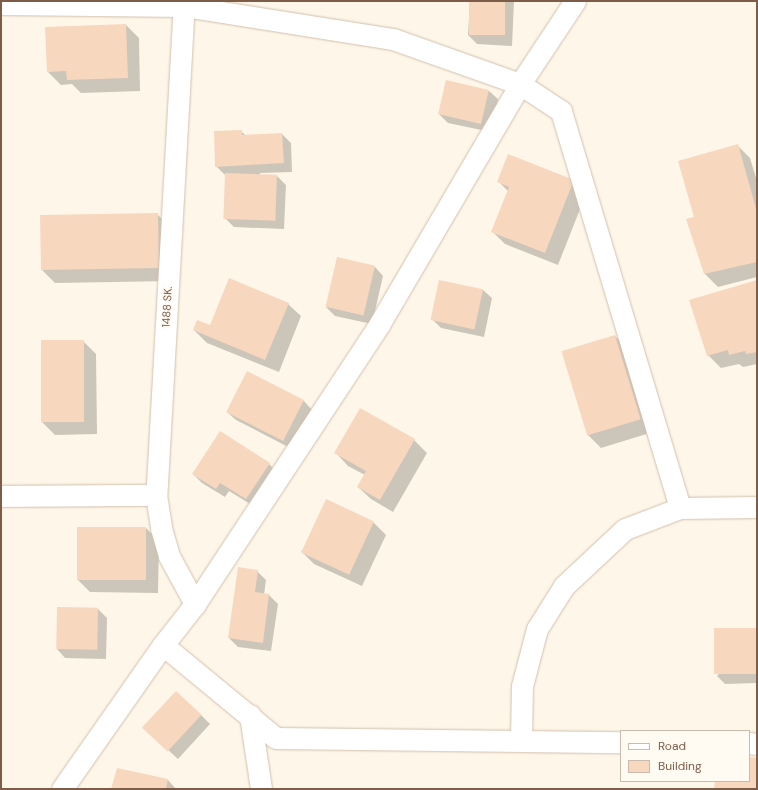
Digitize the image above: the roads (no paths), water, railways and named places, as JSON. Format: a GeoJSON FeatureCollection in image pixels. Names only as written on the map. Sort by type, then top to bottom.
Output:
{"type":"FeatureCollection","features":[{"type":"Feature","properties":{"kind":"street"},"geometry":{"type":"LineString","coordinates":[[62,789],[163,645],[195,604],[380,323],[520,84],[575,1]]}},
{"type":"Feature","properties":{"kind":"street"},"geometry":{"type":"LineString","coordinates":[[1,4],[184,3],[393,39],[520,84],[561,111],[680,508]]}},
{"type":"Feature","properties":{"kind":"street","name":"1488 SK."},"geometry":{"type":"LineString","coordinates":[[184,3],[156,495],[160,528],[169,556],[195,604]]}},
{"type":"Feature","properties":{"kind":"street"},"geometry":{"type":"LineString","coordinates":[[1,496],[156,495]]}},
{"type":"Feature","properties":{"kind":"street"},"geometry":{"type":"LineString","coordinates":[[521,741],[522,686],[536,629],[564,586],[625,529],[680,508],[757,507]]}},
{"type":"Feature","properties":{"kind":"street"},"geometry":{"type":"LineString","coordinates":[[163,645],[250,715],[276,738],[620,742]]}},
{"type":"Feature","properties":{"kind":"street"},"geometry":{"type":"LineString","coordinates":[[250,715],[261,789]]}}]}
